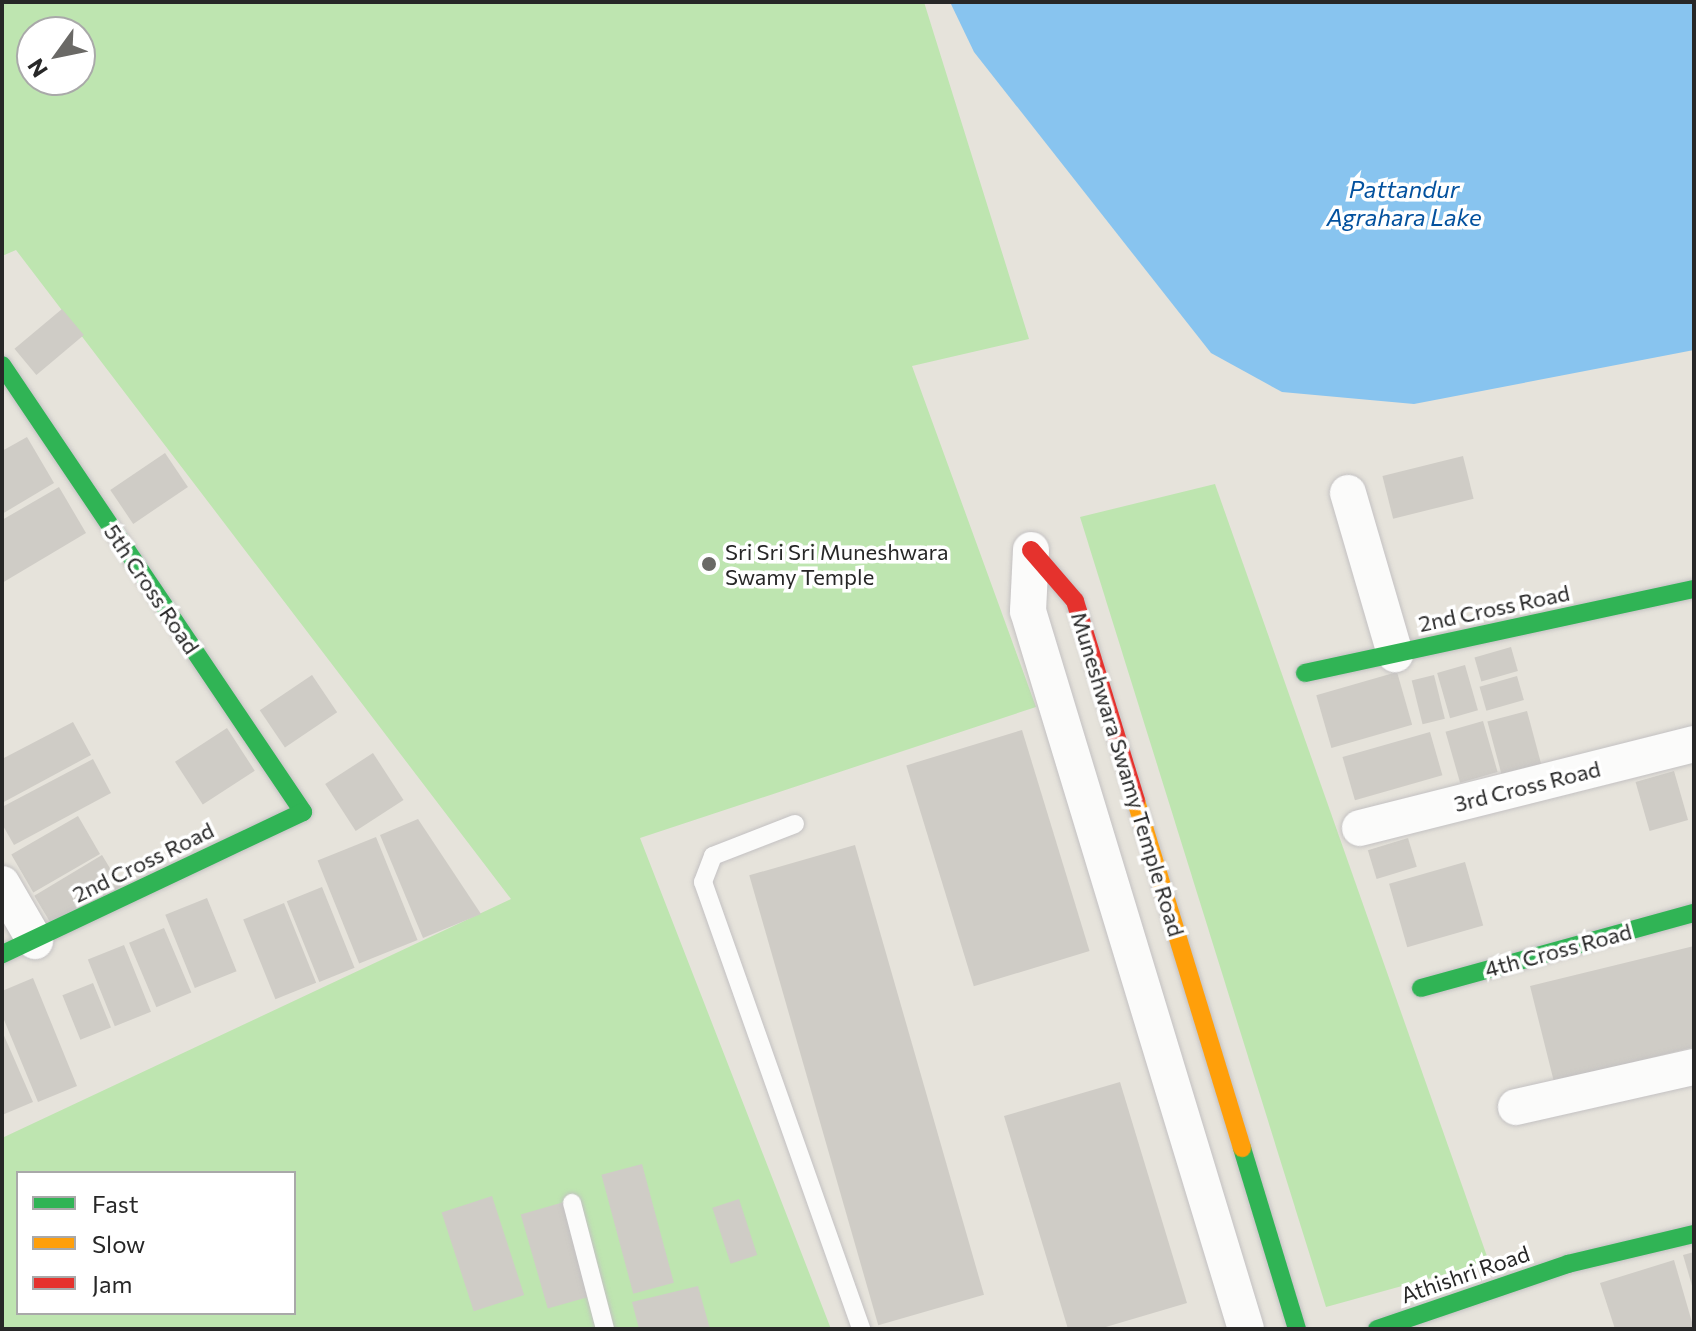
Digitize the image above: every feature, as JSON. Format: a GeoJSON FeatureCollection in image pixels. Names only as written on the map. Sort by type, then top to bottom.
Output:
{"type":"FeatureCollection","features":[{"type":"Feature","properties":{"kind":"street","name":"5th Cross Road"},"geometry":{"type":"LineString","coordinates":[[2,365],[14,408],[303,812]]}},
{"type":"Feature","properties":{"kind":"street"},"geometry":{"type":"LineString","coordinates":[[1348,493],[1395,654]]}},
{"type":"Feature","properties":{"kind":"street","name":"Muneshwara Swamy Temple Road"},"geometry":{"type":"LineString","coordinates":[[1031,550],[1028,611],[1246,1329]]}},
{"type":"Feature","properties":{"kind":"street","name":"Muneshwara Swamy Temple Road"},"geometry":{"type":"LineString","coordinates":[[1031,550],[1075,601],[1297,1329]]}},
{"type":"Feature","properties":{"kind":"street","name":"2nd Cross Road"},"geometry":{"type":"LineString","coordinates":[[1305,673],[1694,589]]}},
{"type":"Feature","properties":{"kind":"street","name":"3rd Cross Road"},"geometry":{"type":"LineString","coordinates":[[1360,828],[1694,744]]}},
{"type":"Feature","properties":{"kind":"street","name":"2nd Cross Road"},"geometry":{"type":"LineString","coordinates":[[2,954],[303,812]]}},
{"type":"Feature","properties":{"kind":"street"},"geometry":{"type":"LineString","coordinates":[[2,884],[35,941]]}},
{"type":"Feature","properties":{"kind":"street","name":"4th Cross Road"},"geometry":{"type":"LineString","coordinates":[[1421,988],[1694,913]]}},
{"type":"Feature","properties":{"kind":"street"},"geometry":{"type":"LineString","coordinates":[[1516,1107],[1694,1067]]}},
{"type":"Feature","properties":{"kind":"street","name":"Athishri Road"},"geometry":{"type":"LineString","coordinates":[[1377,1329],[1568,1264],[1694,1234]]}},
{"type":"Feature","properties":{"kind":"lane"},"geometry":{"type":"LineString","coordinates":[[795,824],[713,856],[703,882],[861,1329]]}},
{"type":"Feature","properties":{"kind":"lane"},"geometry":{"type":"LineString","coordinates":[[572,1203],[605,1329]]}},
{"type":"Feature","properties":{"kind":"green space"},"geometry":{"type":"Polygon","coordinates":[[[2,2],[924,2],[1029,339],[912,366],[1036,707],[640,838],[831,1329],[2,1329],[2,1138],[511,899],[16,250],[2,256],[2,2]]]}},
{"type":"Feature","properties":{"kind":"green space"},"geometry":{"type":"Polygon","coordinates":[[[1215,484],[1489,1262],[1326,1307],[1080,517],[1215,484]]]}},
{"type":"Feature","properties":{"kind":"water","name":"Pattandur Agrahara Lake"},"geometry":{"type":"Polygon","coordinates":[[[950,2],[1694,2],[1694,350],[1414,404],[1282,392],[1211,353],[974,52],[950,2]]]}},
{"type":"Feature","properties":{"kind":"building"},"geometry":{"type":"Polygon","coordinates":[[[62,309],[84,335],[36,375],[15,349],[62,309]]]}},
{"type":"Feature","properties":{"kind":"building"},"geometry":{"type":"Polygon","coordinates":[[[27,437],[54,483],[2,514],[2,451],[27,437]]]}},
{"type":"Feature","properties":{"kind":"building"},"geometry":{"type":"Polygon","coordinates":[[[165,453],[188,487],[133,524],[110,490],[165,453]]]}},
{"type":"Feature","properties":{"kind":"building"},"geometry":{"type":"Polygon","coordinates":[[[1463,456],[1474,499],[1393,519],[1382,476],[1463,456]]]}},
{"type":"Feature","properties":{"kind":"building"},"geometry":{"type":"Polygon","coordinates":[[[59,487],[86,533],[2,583],[2,520],[59,487]]]}},
{"type":"Feature","properties":{"kind":"building"},"geometry":{"type":"Polygon","coordinates":[[[1511,647],[1518,671],[1481,682],[1474,657],[1511,647]]]}},
{"type":"Feature","properties":{"kind":"building"},"geometry":{"type":"Polygon","coordinates":[[[1465,665],[1478,710],[1450,718],[1437,673],[1465,665]]]}},
{"type":"Feature","properties":{"kind":"building"},"geometry":{"type":"Polygon","coordinates":[[[1397,672],[1412,725],[1331,748],[1316,695],[1397,672]]]}},
{"type":"Feature","properties":{"kind":"building"},"geometry":{"type":"Polygon","coordinates":[[[312,675],[337,712],[285,748],[260,710],[312,675]]]}},
{"type":"Feature","properties":{"kind":"building"},"geometry":{"type":"Polygon","coordinates":[[[1434,675],[1445,719],[1423,724],[1412,681],[1434,675]]]}},
{"type":"Feature","properties":{"kind":"building"},"geometry":{"type":"Polygon","coordinates":[[[1517,676],[1524,700],[1486,711],[1480,687],[1517,676]]]}},
{"type":"Feature","properties":{"kind":"building"},"geometry":{"type":"Polygon","coordinates":[[[1527,711],[1542,766],[1502,777],[1487,722],[1527,711]]]}},
{"type":"Feature","properties":{"kind":"building"},"geometry":{"type":"Polygon","coordinates":[[[1483,721],[1498,772],[1460,783],[1446,732],[1483,721]]]}},
{"type":"Feature","properties":{"kind":"building"},"geometry":{"type":"Polygon","coordinates":[[[73,722],[91,755],[2,803],[2,759],[73,722]]]}},
{"type":"Feature","properties":{"kind":"building"},"geometry":{"type":"Polygon","coordinates":[[[227,728],[255,771],[203,805],[175,762],[227,728]]]}},
{"type":"Feature","properties":{"kind":"building"},"geometry":{"type":"Polygon","coordinates":[[[1022,730],[1090,951],[974,986],[906,765],[1022,730]]]}},
{"type":"Feature","properties":{"kind":"building"},"geometry":{"type":"Polygon","coordinates":[[[1430,732],[1442,775],[1355,800],[1343,757],[1430,732]]]}},
{"type":"Feature","properties":{"kind":"building"},"geometry":{"type":"Polygon","coordinates":[[[373,753],[403,800],[356,831],[325,784],[373,753]]]}},
{"type":"Feature","properties":{"kind":"building"},"geometry":{"type":"Polygon","coordinates":[[[93,759],[111,793],[14,845],[2,824],[2,807],[93,759]]]}},
{"type":"Feature","properties":{"kind":"building"},"geometry":{"type":"Polygon","coordinates":[[[1674,771],[1688,820],[1650,831],[1636,782],[1674,771]]]}},
{"type":"Feature","properties":{"kind":"building"},"geometry":{"type":"Polygon","coordinates":[[[78,816],[100,854],[33,893],[11,854],[78,816]]]}},
{"type":"Feature","properties":{"kind":"building"},"geometry":{"type":"Polygon","coordinates":[[[418,819],[481,914],[423,938],[380,835],[418,819]]]}},
{"type":"Feature","properties":{"kind":"building"},"geometry":{"type":"Polygon","coordinates":[[[376,837],[418,940],[359,964],[318,861],[376,837]]]}},
{"type":"Feature","properties":{"kind":"building"},"geometry":{"type":"Polygon","coordinates":[[[1408,838],[1417,867],[1377,879],[1368,850],[1408,838]]]}},
{"type":"Feature","properties":{"kind":"building"},"geometry":{"type":"Polygon","coordinates":[[[855,845],[984,1295],[878,1325],[749,875],[855,845]]]}},
{"type":"Feature","properties":{"kind":"building"},"geometry":{"type":"Polygon","coordinates":[[[102,855],[121,887],[53,927],[34,896],[102,855]]]}},
{"type":"Feature","properties":{"kind":"building"},"geometry":{"type":"Polygon","coordinates":[[[1465,862],[1483,925],[1407,947],[1389,884],[1465,862]]]}},
{"type":"Feature","properties":{"kind":"building"},"geometry":{"type":"Polygon","coordinates":[[[322,887],[355,968],[319,982],[287,901],[322,887]]]}},
{"type":"Feature","properties":{"kind":"building"},"geometry":{"type":"Polygon","coordinates":[[[207,898],[237,971],[195,988],[165,915],[207,898]]]}},
{"type":"Feature","properties":{"kind":"building"},"geometry":{"type":"Polygon","coordinates":[[[284,903],[316,983],[275,999],[243,919],[284,903]]]}},
{"type":"Feature","properties":{"kind":"building"},"geometry":{"type":"Polygon","coordinates":[[[164,928],[191,992],[156,1007],[129,943],[164,928]]]}},
{"type":"Feature","properties":{"kind":"building"},"geometry":{"type":"Polygon","coordinates":[[[124,945],[151,1012],[115,1026],[88,960],[124,945]]]}},
{"type":"Feature","properties":{"kind":"building"},"geometry":{"type":"Polygon","coordinates":[[[1694,946],[1694,1047],[1554,1082],[1530,986],[1694,946]]]}},
{"type":"Feature","properties":{"kind":"building"},"geometry":{"type":"Polygon","coordinates":[[[33,978],[77,1086],[38,1102],[2,1015],[2,991],[33,978]]]}},
{"type":"Feature","properties":{"kind":"building"},"geometry":{"type":"Polygon","coordinates":[[[93,983],[111,1028],[80,1040],[62,995],[93,983]]]}},
{"type":"Feature","properties":{"kind":"building"},"geometry":{"type":"Polygon","coordinates":[[[2,1031],[33,1102],[2,1115],[2,1031]]]}},
{"type":"Feature","properties":{"kind":"building"},"geometry":{"type":"Polygon","coordinates":[[[1120,1082],[1187,1303],[1099,1329],[1068,1329],[1004,1116],[1120,1082]]]}},
{"type":"Feature","properties":{"kind":"building"},"geometry":{"type":"Polygon","coordinates":[[[642,1164],[674,1283],[633,1294],[601,1175],[642,1164]]]}},
{"type":"Feature","properties":{"kind":"building"},"geometry":{"type":"Polygon","coordinates":[[[492,1196],[524,1295],[474,1311],[442,1212],[492,1196]]]}},
{"type":"Feature","properties":{"kind":"building"},"geometry":{"type":"Polygon","coordinates":[[[739,1199],[757,1255],[731,1264],[712,1208],[739,1199]]]}},
{"type":"Feature","properties":{"kind":"building"},"geometry":{"type":"Polygon","coordinates":[[[564,1202],[591,1296],[548,1309],[521,1214],[564,1202]]]}},
{"type":"Feature","properties":{"kind":"building"},"geometry":{"type":"Polygon","coordinates":[[[1694,1252],[1694,1289],[1693,1289],[1683,1255],[1694,1252]]]}},
{"type":"Feature","properties":{"kind":"building"},"geometry":{"type":"Polygon","coordinates":[[[1674,1260],[1694,1329],[1615,1329],[1600,1283],[1674,1260]]]}},
{"type":"Feature","properties":{"kind":"building"},"geometry":{"type":"Polygon","coordinates":[[[698,1286],[710,1329],[639,1329],[632,1302],[698,1286]]]}},
{"type":"Feature","properties":{"kind":"traffic: fast"},"geometry":{"type":"LineString","coordinates":[[2,365],[303,812],[2,954]]}},
{"type":"Feature","properties":{"kind":"traffic: fast"},"geometry":{"type":"LineString","coordinates":[[1305,673],[1694,589]]}},
{"type":"Feature","properties":{"kind":"traffic: fast"},"geometry":{"type":"LineString","coordinates":[[1421,988],[1694,913]]}},
{"type":"Feature","properties":{"kind":"traffic: fast"},"geometry":{"type":"LineString","coordinates":[[1242,1148],[1297,1329]]}},
{"type":"Feature","properties":{"kind":"traffic: fast"},"geometry":{"type":"LineString","coordinates":[[1377,1329],[1568,1264],[1694,1234]]}},
{"type":"Feature","properties":{"kind":"traffic: slow"},"geometry":{"type":"LineString","coordinates":[[1136,801],[1242,1148]]}},
{"type":"Feature","properties":{"kind":"traffic: jam"},"geometry":{"type":"LineString","coordinates":[[1031,550],[1075,601],[1136,801]]}},
{"type":"Feature","properties":{"kind":"place","name":"Sri Sri Sri Muneshwara Swamy Temple"},"geometry":{"type":"Point","coordinates":[709,564]}}]}
